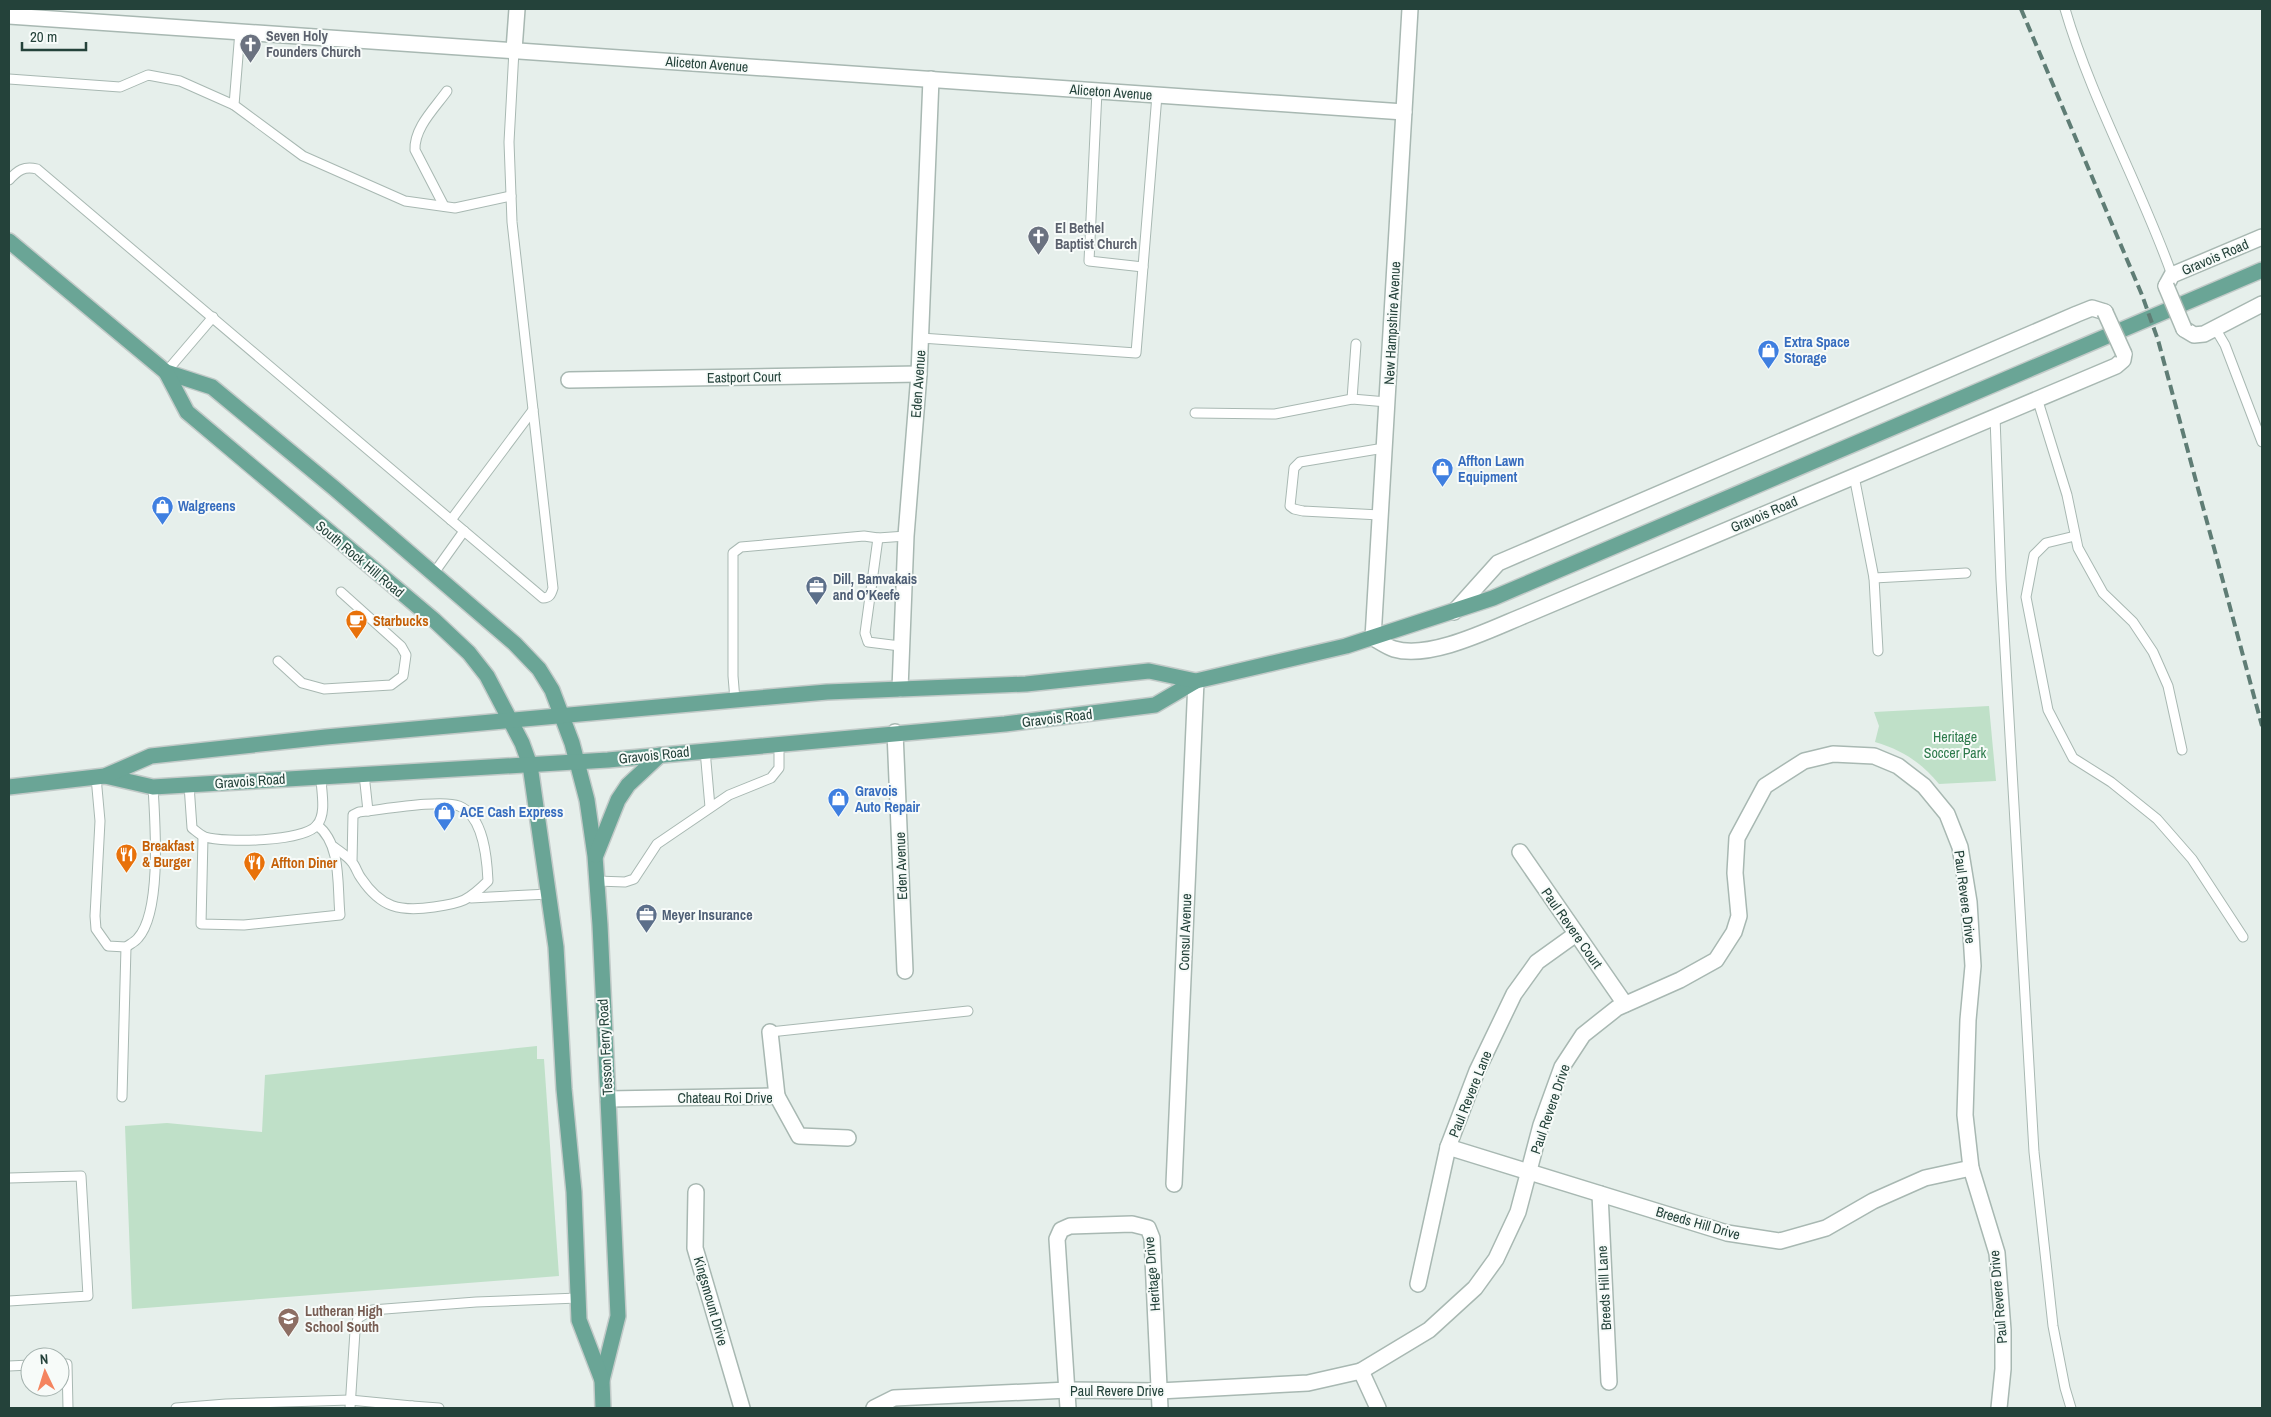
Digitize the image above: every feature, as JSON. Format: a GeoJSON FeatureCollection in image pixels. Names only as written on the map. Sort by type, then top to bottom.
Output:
{"type":"FeatureCollection","features":[{"type":"Feature","properties":{"kind":"main road","name":"South Rock Hill Road"},"geometry":{"type":"LineString","coordinates":[[9,241],[166,372],[187,412],[422,610],[469,653],[487,676],[522,743],[530,765]]}},
{"type":"Feature","properties":{"kind":"main road","name":"Gravois Road"},"geometry":{"type":"LineString","coordinates":[[100,777],[153,787],[578,762],[895,732],[1005,724],[1155,705],[1196,681],[1373,638],[1454,612],[1552,573],[2262,270]]}},
{"type":"Feature","properties":{"kind":"main road","name":"South Rock Hill Road"},"geometry":{"type":"LineString","coordinates":[[166,372],[212,386],[434,573],[515,644],[539,669],[549,685],[562,716]]}},
{"type":"Feature","properties":{"kind":"main road","name":"Gravois Road"},"geometry":{"type":"LineString","coordinates":[[9,787],[100,777],[151,756],[308,739],[736,700],[900,689],[1026,684],[1149,671],[1196,681]]}},
{"type":"Feature","properties":{"kind":"main road","name":"Tesson Ferry Road"},"geometry":{"type":"LineString","coordinates":[[562,716],[578,762],[587,800],[597,881],[618,1316],[602,1380],[603,1408]]}},
{"type":"Feature","properties":{"kind":"main road"},"geometry":{"type":"LineString","coordinates":[[595,856],[618,800],[628,785],[660,755]]}},
{"type":"Feature","properties":{"kind":"main road","name":"Tesson Ferry Road"},"geometry":{"type":"LineString","coordinates":[[530,765],[556,947],[564,1089],[574,1192],[579,1320],[602,1380]]}},
{"type":"Feature","properties":{"kind":"street"},"geometry":{"type":"LineString","coordinates":[[514,50],[517,9]]}},
{"type":"Feature","properties":{"kind":"street","name":"New Hampshire Avenue"},"geometry":{"type":"LineString","coordinates":[[1373,638],[1410,9]]}},
{"type":"Feature","properties":{"kind":"street","name":"Aliceton Avenue"},"geometry":{"type":"LineString","coordinates":[[9,16],[1404,112]]}},
{"type":"Feature","properties":{"kind":"street","name":"Eden Avenue"},"geometry":{"type":"LineString","coordinates":[[900,689],[900,646],[906,536],[921,338],[931,79]]}},
{"type":"Feature","properties":{"kind":"street","name":"Gravois Road"},"geometry":{"type":"LineString","coordinates":[[2169,281],[2262,237]]}},
{"type":"Feature","properties":{"kind":"street"},"geometry":{"type":"LineString","coordinates":[[2169,281],[2184,329],[2194,336],[2204,334],[2262,304]]}},
{"type":"Feature","properties":{"kind":"street","name":"Gravois Road"},"geometry":{"type":"LineString","coordinates":[[1373,638],[1394,649],[1427,650],[1452,644],[1528,614],[2116,366],[2123,360],[2124,354],[2105,312],[2092,308],[1498,563],[1454,612]]}},
{"type":"Feature","properties":{"kind":"street","name":"Eastport Court"},"geometry":{"type":"LineString","coordinates":[[569,380],[919,374]]}},
{"type":"Feature","properties":{"kind":"street","name":"Consul Avenue"},"geometry":{"type":"LineString","coordinates":[[1174,1184],[1196,681]]}},
{"type":"Feature","properties":{"kind":"street","name":"Eden Avenue"},"geometry":{"type":"LineString","coordinates":[[895,732],[905,971]]}},
{"type":"Feature","properties":{"kind":"street","name":"Paul Revere Drive"},"geometry":{"type":"LineString","coordinates":[[874,1408],[894,1398],[1068,1390],[1159,1391],[1308,1383],[1361,1370],[1429,1330],[1475,1288],[1496,1259],[1518,1212],[1541,1125],[1562,1066],[1582,1035],[1625,1004],[1680,980],[1716,960],[1734,932],[1739,916],[1735,873],[1737,838],[1765,786],[1804,761],[1833,754],[1874,756],[1898,766],[1924,786],[1947,814],[1960,848],[1969,902],[1973,966],[1968,1020],[1965,1115],[1971,1168],[1997,1253],[2003,1330],[2003,1369],[1999,1408]]}},
{"type":"Feature","properties":{"kind":"street","name":"Paul Revere Court"},"geometry":{"type":"LineString","coordinates":[[1520,852],[1625,1004]]}},
{"type":"Feature","properties":{"kind":"street","name":"Paul Revere Lane"},"geometry":{"type":"LineString","coordinates":[[1418,1284],[1448,1147],[1477,1071],[1514,994],[1537,962],[1576,934]]}},
{"type":"Feature","properties":{"kind":"street"},"geometry":{"type":"LineString","coordinates":[[770,1032],[777,1096]]}},
{"type":"Feature","properties":{"kind":"street","name":"Chateau Roi Drive"},"geometry":{"type":"LineString","coordinates":[[608,1099],[777,1096],[799,1136],[848,1138]]}},
{"type":"Feature","properties":{"kind":"street","name":"Breeds Hill Drive"},"geometry":{"type":"LineString","coordinates":[[1448,1147],[1727,1234],[1780,1241],[1826,1228],[1873,1201],[1925,1178],[1971,1168]]}},
{"type":"Feature","properties":{"kind":"street","name":"Kingsmount Drive"},"geometry":{"type":"LineString","coordinates":[[696,1192],[695,1248],[742,1408]]}},
{"type":"Feature","properties":{"kind":"street","name":"Breeds Hill Lane"},"geometry":{"type":"LineString","coordinates":[[1600,1194],[1609,1382]]}},
{"type":"Feature","properties":{"kind":"street","name":"Heritage Drive"},"geometry":{"type":"LineString","coordinates":[[1068,1408],[1057,1239],[1061,1230],[1070,1226],[1132,1224],[1148,1228],[1152,1238],[1160,1408]]}},
{"type":"Feature","properties":{"kind":"street"},"geometry":{"type":"LineString","coordinates":[[1361,1370],[1378,1408]]}},
{"type":"Feature","properties":{"kind":"lane"},"geometry":{"type":"LineString","coordinates":[[2065,9],[2076,48],[2137,186],[2169,281]]}},
{"type":"Feature","properties":{"kind":"lane"},"geometry":{"type":"LineString","coordinates":[[234,105],[240,31]]}},
{"type":"Feature","properties":{"kind":"lane"},"geometry":{"type":"LineString","coordinates":[[9,180],[18,171],[26,167],[37,169],[543,598],[551,594],[552,588],[511,196],[509,142],[514,50]]}},
{"type":"Feature","properties":{"kind":"lane"},"geometry":{"type":"LineString","coordinates":[[9,79],[120,87],[148,75],[180,81],[234,105],[303,156],[405,201],[455,208],[511,196]]}},
{"type":"Feature","properties":{"kind":"lane"},"geometry":{"type":"LineString","coordinates":[[444,206],[416,150],[415,142],[417,134],[446,91]]}},
{"type":"Feature","properties":{"kind":"lane"},"geometry":{"type":"LineString","coordinates":[[1097,91],[1089,261],[1143,267]]}},
{"type":"Feature","properties":{"kind":"lane"},"geometry":{"type":"LineString","coordinates":[[921,338],[1136,353],[1157,95]]}},
{"type":"Feature","properties":{"kind":"lane"},"geometry":{"type":"LineString","coordinates":[[166,372],[213,317]]}},
{"type":"Feature","properties":{"kind":"lane"},"geometry":{"type":"LineString","coordinates":[[2215,328],[2225,345],[2262,442]]}},
{"type":"Feature","properties":{"kind":"lane"},"geometry":{"type":"LineString","coordinates":[[1352,399],[1356,344]]}},
{"type":"Feature","properties":{"kind":"lane"},"geometry":{"type":"LineString","coordinates":[[2037,398],[2067,495],[2078,548],[2104,593],[2133,622],[2153,652],[2168,686],[2182,750]]}},
{"type":"Feature","properties":{"kind":"lane"},"geometry":{"type":"LineString","coordinates":[[1195,413],[1275,414],[1352,399],[1387,402]]}},
{"type":"Feature","properties":{"kind":"lane"},"geometry":{"type":"LineString","coordinates":[[451,520],[533,410]]}},
{"type":"Feature","properties":{"kind":"lane"},"geometry":{"type":"LineString","coordinates":[[1995,417],[2001,590],[2034,1152],[2053,1326],[2065,1388],[2071,1408]]}},
{"type":"Feature","properties":{"kind":"lane"},"geometry":{"type":"LineString","coordinates":[[1380,516],[1294,510],[1290,506],[1294,468],[1300,462],[1384,448]]}},
{"type":"Feature","properties":{"kind":"lane"},"geometry":{"type":"LineString","coordinates":[[1854,476],[1874,578],[1878,651]]}},
{"type":"Feature","properties":{"kind":"lane"},"geometry":{"type":"LineString","coordinates":[[434,573],[464,531]]}},
{"type":"Feature","properties":{"kind":"lane"},"geometry":{"type":"LineString","coordinates":[[736,700],[733,676],[733,552],[741,547],[864,536],[878,538],[906,536]]}},
{"type":"Feature","properties":{"kind":"lane"},"geometry":{"type":"LineString","coordinates":[[2074,536],[2046,543],[2034,555],[2026,597],[2048,710],[2073,758],[2111,782],[2157,819],[2192,860],[2242,937]]}},
{"type":"Feature","properties":{"kind":"lane"},"geometry":{"type":"LineString","coordinates":[[878,538],[865,633],[868,642],[900,646]]}},
{"type":"Feature","properties":{"kind":"lane"},"geometry":{"type":"LineString","coordinates":[[1874,578],[1966,573]]}},
{"type":"Feature","properties":{"kind":"lane"},"geometry":{"type":"LineString","coordinates":[[278,661],[302,683],[324,689],[391,685],[403,676],[406,655],[401,646],[341,592]]}},
{"type":"Feature","properties":{"kind":"lane"},"geometry":{"type":"LineString","coordinates":[[597,881],[625,882],[634,879],[657,844],[729,794],[771,778],[779,768],[779,744]]}},
{"type":"Feature","properties":{"kind":"lane"},"geometry":{"type":"LineString","coordinates":[[705,750],[710,807]]}},
{"type":"Feature","properties":{"kind":"lane"},"geometry":{"type":"LineString","coordinates":[[364,774],[368,811]]}},
{"type":"Feature","properties":{"kind":"lane"},"geometry":{"type":"LineString","coordinates":[[189,785],[192,828],[203,837],[227,840],[288,837],[308,832],[317,826],[323,813],[320,776]]}},
{"type":"Feature","properties":{"kind":"lane"},"geometry":{"type":"LineString","coordinates":[[100,777],[100,821],[95,916],[96,929],[108,946],[126,947],[138,938],[146,925],[151,906],[155,859],[153,787]]}},
{"type":"Feature","properties":{"kind":"lane"},"geometry":{"type":"LineString","coordinates":[[352,862],[353,815],[368,811],[441,804],[459,806],[473,818],[484,843],[488,881],[471,898]]}},
{"type":"Feature","properties":{"kind":"lane"},"geometry":{"type":"LineString","coordinates":[[317,826],[326,832],[334,846],[352,862],[360,878],[374,893],[385,903],[400,909],[448,905],[471,898],[549,894]]}},
{"type":"Feature","properties":{"kind":"lane"},"geometry":{"type":"LineString","coordinates":[[203,837],[201,924],[244,925],[340,915],[334,846]]}},
{"type":"Feature","properties":{"kind":"lane"},"geometry":{"type":"LineString","coordinates":[[122,1097],[126,947]]}},
{"type":"Feature","properties":{"kind":"lane"},"geometry":{"type":"LineString","coordinates":[[770,1032],[968,1011]]}},
{"type":"Feature","properties":{"kind":"lane"},"geometry":{"type":"LineString","coordinates":[[9,1178],[80,1176],[88,1296],[9,1300]]}},
{"type":"Feature","properties":{"kind":"lane"},"geometry":{"type":"LineString","coordinates":[[350,1404],[358,1318],[372,1310],[476,1302],[578,1298]]}},
{"type":"Feature","properties":{"kind":"lane"},"geometry":{"type":"LineString","coordinates":[[176,1408],[226,1404],[350,1404],[439,1408]]}},
{"type":"Feature","properties":{"kind":"green space","name":"Heritage Soccer Park"},"geometry":{"type":"Polygon","coordinates":[[[1989,706],[1996,781],[1939,784],[1918,763],[1894,749],[1875,742],[1879,726],[1874,712],[1989,706]]]}},
{"type":"Feature","properties":{"kind":"green space"},"geometry":{"type":"Polygon","coordinates":[[[537,1046],[537,1059],[544,1059],[559,1276],[132,1309],[125,1126],[167,1123],[262,1132],[265,1075],[537,1046]]]}},
{"type":"Feature","properties":{"kind":"railway"},"geometry":{"type":"LineString","coordinates":[[2021,9],[2142,295],[2158,340],[2262,726]]}},
{"type":"Feature","properties":{"kind":"place","name":"Seven Holy Founders Church"},"geometry":{"type":"Point","coordinates":[250,63]}},
{"type":"Feature","properties":{"kind":"place","name":"El Bethel Baptist Church"},"geometry":{"type":"Point","coordinates":[1039,255]}},
{"type":"Feature","properties":{"kind":"place","name":"Extra Space Storage"},"geometry":{"type":"Point","coordinates":[1768,369]}},
{"type":"Feature","properties":{"kind":"place","name":"Affton Lawn Equipment"},"geometry":{"type":"Point","coordinates":[1442,488]}},
{"type":"Feature","properties":{"kind":"place","name":"Walgreens"},"geometry":{"type":"Point","coordinates":[162,525]}},
{"type":"Feature","properties":{"kind":"place","name":"Dill, Bamvakais and O’Keefe"},"geometry":{"type":"Point","coordinates":[817,606]}},
{"type":"Feature","properties":{"kind":"place","name":"Starbucks"},"geometry":{"type":"Point","coordinates":[357,640]}},
{"type":"Feature","properties":{"kind":"place","name":"Gravois Auto Repair"},"geometry":{"type":"Point","coordinates":[839,818]}},
{"type":"Feature","properties":{"kind":"place","name":"ACE Cash Express"},"geometry":{"type":"Point","coordinates":[444,831]}},
{"type":"Feature","properties":{"kind":"place","name":"Breakfast & Burger"},"geometry":{"type":"Point","coordinates":[126,873]}},
{"type":"Feature","properties":{"kind":"place","name":"Affton Diner"},"geometry":{"type":"Point","coordinates":[255,882]}},
{"type":"Feature","properties":{"kind":"place","name":"Meyer Insurance"},"geometry":{"type":"Point","coordinates":[646,934]}},
{"type":"Feature","properties":{"kind":"place","name":"Lutheran High School South"},"geometry":{"type":"Point","coordinates":[289,1338]}}]}
